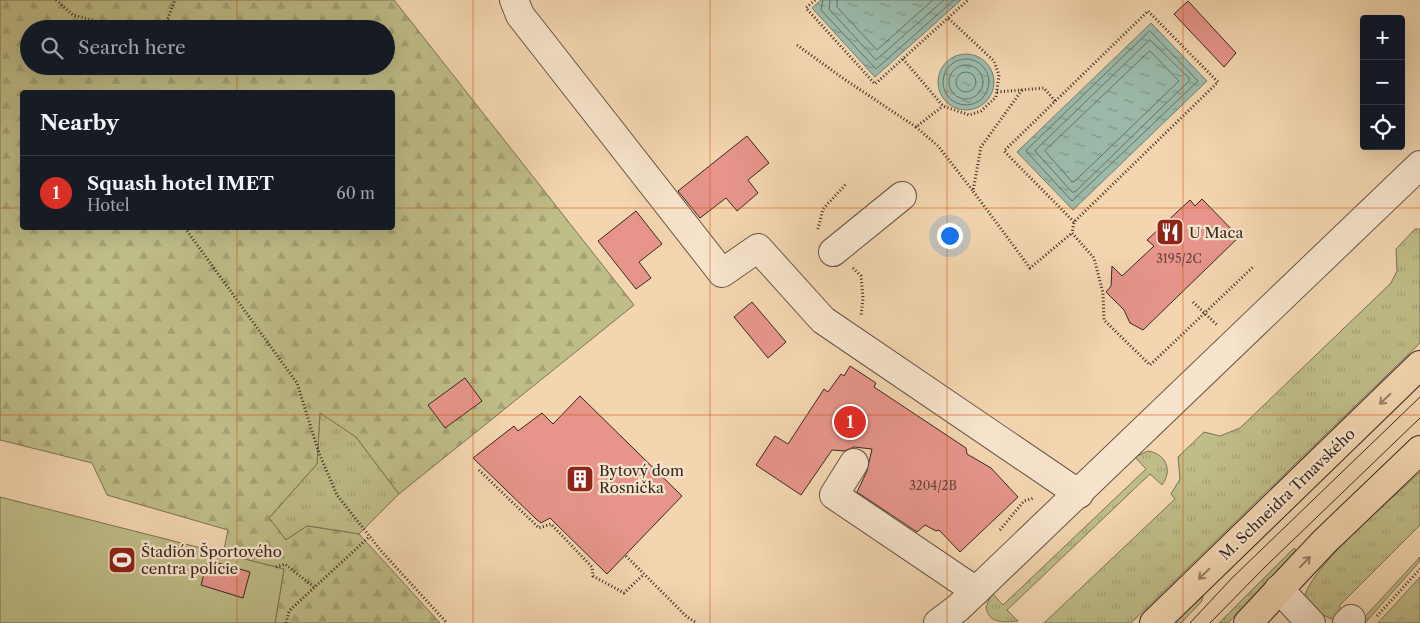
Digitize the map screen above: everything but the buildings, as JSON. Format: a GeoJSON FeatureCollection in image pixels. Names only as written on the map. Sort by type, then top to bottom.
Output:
{"type":"FeatureCollection","features":[{"type":"Feature","properties":{"kind":"main road","name":"M. Schneidra Trnavského"},"geometry":{"type":"LineString","coordinates":[[1154,623],[1420,365]]}},
{"type":"Feature","properties":{"kind":"main road"},"geometry":{"type":"LineString","coordinates":[[1248,623],[1278,588],[1420,450]]}},
{"type":"Feature","properties":{"kind":"street"},"geometry":{"type":"LineString","coordinates":[[514,0],[520,15],[722,273],[758,248],[823,320],[1079,494]]}},
{"type":"Feature","properties":{"kind":"street"},"geometry":{"type":"LineString","coordinates":[[854,463],[834,495],[961,611],[1079,494],[1420,165]]}},
{"type":"Feature","properties":{"kind":"street"},"geometry":{"type":"LineString","coordinates":[[833,252],[902,196]]}},
{"type":"Feature","properties":{"kind":"street"},"geometry":{"type":"LineString","coordinates":[[1278,588],[1311,623]]}},
{"type":"Feature","properties":{"kind":"path"},"geometry":{"type":"LineString","coordinates":[[56,0],[73,15],[92,20]]}},
{"type":"Feature","properties":{"kind":"path"},"geometry":{"type":"LineString","coordinates":[[166,20],[175,0]]}},
{"type":"Feature","properties":{"kind":"path"},"geometry":{"type":"LineString","coordinates":[[815,0],[806,8],[875,84],[968,0]]}},
{"type":"Feature","properties":{"kind":"path"},"geometry":{"type":"LineString","coordinates":[[797,45],[844,79],[916,126],[938,146],[1030,268],[1072,233],[1074,222],[1218,82],[1148,11],[1004,151],[1074,222]]}},
{"type":"Feature","properties":{"kind":"path"},"geometry":{"type":"LineString","coordinates":[[903,59],[944,106],[969,115],[981,111],[996,97],[1000,75],[994,61],[948,18]]}},
{"type":"Feature","properties":{"kind":"path"},"geometry":{"type":"LineString","coordinates":[[997,92],[1044,88],[1055,101]]}},
{"type":"Feature","properties":{"kind":"path"},"geometry":{"type":"LineString","coordinates":[[973,191],[981,147],[1022,90]]}},
{"type":"Feature","properties":{"kind":"path"},"geometry":{"type":"LineString","coordinates":[[916,126],[944,106]]}},
{"type":"Feature","properties":{"kind":"path"},"geometry":{"type":"LineString","coordinates":[[186,230],[297,383],[319,453],[337,495],[370,536],[447,623]]}},
{"type":"Feature","properties":{"kind":"path"},"geometry":{"type":"LineString","coordinates":[[1072,233],[1094,258],[1103,293],[1104,320],[1150,365],[1253,267]]}},
{"type":"Feature","properties":{"kind":"path"},"geometry":{"type":"LineString","coordinates":[[1193,302],[1236,342]]}},
{"type":"Feature","properties":{"kind":"path"},"geometry":{"type":"LineString","coordinates":[[479,470],[539,528],[551,524],[592,567],[593,576],[624,593],[644,574]]}},
{"type":"Feature","properties":{"kind":"path"},"geometry":{"type":"LineString","coordinates":[[286,623],[289,611],[370,536]]}},
{"type":"Feature","properties":{"kind":"path"},"geometry":{"type":"LineString","coordinates":[[626,556],[687,617],[697,623]]}},
{"type":"Feature","properties":{"kind":"path"},"geometry":{"type":"LineString","coordinates":[[276,567],[285,564],[315,588]]}},
{"type":"Feature","properties":{"kind":"path"},"geometry":{"type":"LineString","coordinates":[[1356,622],[1420,569]]}},
{"type":"Feature","properties":{"kind":"green space"},"geometry":{"type":"Polygon","coordinates":[[[0,0],[394,0],[634,305],[399,494],[356,437],[320,413],[317,464],[269,518],[286,540],[307,526],[359,534],[440,623],[275,623],[284,569],[223,554],[228,530],[107,495],[92,463],[0,440],[0,0]]]}},
{"type":"Feature","properties":{"kind":"green space"},"geometry":{"type":"Polygon","coordinates":[[[1415,229],[1420,229],[1420,343],[1131,623],[1044,623],[1175,499],[1171,494],[1180,479],[1178,457],[1204,432],[1220,436],[1240,428],[1391,283],[1397,271],[1396,249],[1415,229]]]}},
{"type":"Feature","properties":{"kind":"green space"},"geometry":{"type":"Polygon","coordinates":[[[320,412],[356,437],[399,494],[359,534],[307,526],[286,540],[269,518],[317,464],[320,412]]]}},
{"type":"Feature","properties":{"kind":"green space"},"geometry":{"type":"Polygon","coordinates":[[[1148,451],[1159,455],[1166,463],[1167,474],[1162,485],[1150,474],[1007,610],[1018,621],[1002,622],[993,619],[987,612],[986,607],[992,593],[1003,605],[1146,469],[1135,457],[1148,451]]]}},
{"type":"Feature","properties":{"kind":"green space"},"geometry":{"type":"Polygon","coordinates":[[[1420,472],[1420,525],[1339,606],[1347,615],[1338,622],[1319,613],[1305,595],[1312,581],[1339,548],[1420,472]]]}},
{"type":"Feature","properties":{"kind":"green space","name":"Štadión Športového centra polície"},"geometry":{"type":"Polygon","coordinates":[[[0,497],[284,569],[275,623],[0,623],[0,497]]]}},
{"type":"Feature","properties":{"kind":"green space"},"geometry":{"type":"Polygon","coordinates":[[[1294,548],[1296,550],[1228,623],[1219,623],[1294,548]]]}},
{"type":"Feature","properties":{"kind":"green space"},"geometry":{"type":"Polygon","coordinates":[[[1420,557],[1420,561],[1365,623],[1359,623],[1420,557]]]}},
{"type":"Feature","properties":{"kind":"green space"},"geometry":{"type":"Polygon","coordinates":[[[1420,577],[1420,623],[1378,623],[1420,577]]]}},
{"type":"Feature","properties":{"kind":"green space"},"geometry":{"type":"Polygon","coordinates":[[[1203,596],[1202,601],[1181,623],[1173,623],[1203,596]]]}},
{"type":"Feature","properties":{"kind":"water"},"geometry":{"type":"Polygon","coordinates":[[[821,0],[961,0],[875,77],[812,8],[821,0]]]}},
{"type":"Feature","properties":{"kind":"water"},"geometry":{"type":"Polygon","coordinates":[[[1151,23],[1207,81],[1073,210],[1017,152],[1151,23]]]}},
{"type":"Feature","properties":{"kind":"water"},"geometry":{"type":"Polygon","coordinates":[[[960,54],[972,54],[982,58],[990,66],[994,82],[990,98],[982,106],[972,110],[960,110],[950,106],[942,98],[938,88],[938,76],[942,66],[950,58],[960,54]]]}},
{"type":"Feature","properties":{"kind":"tram line"},"geometry":{"type":"LineString","coordinates":[[1190,623],[1232,578],[1420,397]]}},
{"type":"Feature","properties":{"kind":"tram line"},"geometry":{"type":"LineString","coordinates":[[1210,623],[1266,566],[1420,418]]}},
{"type":"Feature","properties":{"kind":"place","name":"U Maca"},"geometry":{"type":"Point","coordinates":[1170,232]}},
{"type":"Feature","properties":{"kind":"place","name":"Squash hotel IMET"},"geometry":{"type":"Point","coordinates":[850,422]}},
{"type":"Feature","properties":{"kind":"place","name":"Bytový dom Rosnička"},"geometry":{"type":"Point","coordinates":[580,479]}},
{"type":"Feature","properties":{"kind":"place","name":"Štadión Športového centra polície"},"geometry":{"type":"Point","coordinates":[122,560]}}]}
